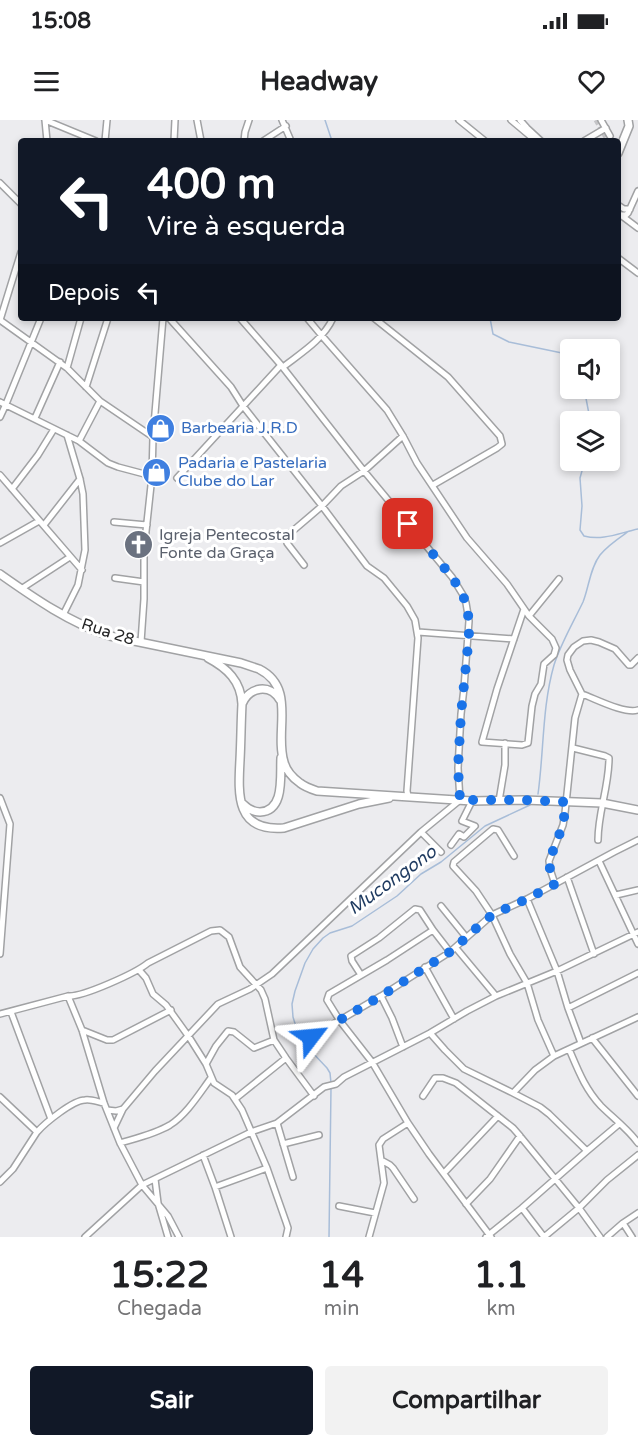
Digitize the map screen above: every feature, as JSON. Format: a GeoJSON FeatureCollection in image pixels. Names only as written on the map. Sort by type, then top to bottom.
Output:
{"type":"FeatureCollection","features":[{"type":"Feature","properties":{"kind":"street"},"geometry":{"type":"LineString","coordinates":[[47,138],[45,120],[89,138]]}},
{"type":"Feature","properties":{"kind":"street"},"geometry":{"type":"LineString","coordinates":[[105,138],[107,120]]}},
{"type":"Feature","properties":{"kind":"street"},"geometry":{"type":"LineString","coordinates":[[174,138],[175,120]]}},
{"type":"Feature","properties":{"kind":"street"},"geometry":{"type":"LineString","coordinates":[[197,120],[200,138]]}},
{"type":"Feature","properties":{"kind":"street"},"geometry":{"type":"LineString","coordinates":[[244,138],[249,120]]}},
{"type":"Feature","properties":{"kind":"street"},"geometry":{"type":"LineString","coordinates":[[282,120],[290,138]]}},
{"type":"Feature","properties":{"kind":"street"},"geometry":{"type":"LineString","coordinates":[[459,120],[481,138]]}},
{"type":"Feature","properties":{"kind":"street"},"geometry":{"type":"LineString","coordinates":[[511,120],[532,138]]}},
{"type":"Feature","properties":{"kind":"street"},"geometry":{"type":"LineString","coordinates":[[520,120],[538,138]]}},
{"type":"Feature","properties":{"kind":"street"},"geometry":{"type":"LineString","coordinates":[[601,120],[608,132]]}},
{"type":"Feature","properties":{"kind":"street"},"geometry":{"type":"LineString","coordinates":[[621,144],[631,121]]}},
{"type":"Feature","properties":{"kind":"street"},"geometry":{"type":"LineString","coordinates":[[268,138],[286,126]]}},
{"type":"Feature","properties":{"kind":"street"},"geometry":{"type":"LineString","coordinates":[[592,138],[608,132]]}},
{"type":"Feature","properties":{"kind":"street"},"geometry":{"type":"LineString","coordinates":[[597,138],[608,132]]}},
{"type":"Feature","properties":{"kind":"street"},"geometry":{"type":"LineString","coordinates":[[0,183],[18,201]]}},
{"type":"Feature","properties":{"kind":"street"},"geometry":{"type":"LineString","coordinates":[[621,214],[627,214],[638,191]]}},
{"type":"Feature","properties":{"kind":"street"},"geometry":{"type":"LineString","coordinates":[[621,207],[626,210],[630,209]]}},
{"type":"Feature","properties":{"kind":"street"},"geometry":{"type":"LineString","coordinates":[[621,215],[638,227]]}},
{"type":"Feature","properties":{"kind":"street"},"geometry":{"type":"LineString","coordinates":[[621,260],[638,273]]}},
{"type":"Feature","properties":{"kind":"street"},"geometry":{"type":"LineString","coordinates":[[18,262],[0,320],[68,368],[100,401],[153,436]]}},
{"type":"Feature","properties":{"kind":"street"},"geometry":{"type":"LineString","coordinates":[[0,417],[40,321]]}},
{"type":"Feature","properties":{"kind":"street"},"geometry":{"type":"LineString","coordinates":[[68,368],[80,321]]}},
{"type":"Feature","properties":{"kind":"street"},"geometry":{"type":"LineString","coordinates":[[86,387],[107,321]]}},
{"type":"Feature","properties":{"kind":"street"},"geometry":{"type":"LineString","coordinates":[[141,642],[144,550],[152,476],[163,321]]}},
{"type":"Feature","properties":{"kind":"street"},"geometry":{"type":"LineString","coordinates":[[172,321],[231,387],[243,406],[367,566],[384,578],[407,606],[415,620],[418,632],[407,790],[410,797]]}},
{"type":"Feature","properties":{"kind":"street"},"geometry":{"type":"LineString","coordinates":[[243,321],[282,366],[460,588],[468,612],[469,636],[458,768],[460,800]]}},
{"type":"Feature","properties":{"kind":"street"},"geometry":{"type":"LineString","coordinates":[[310,321],[387,410],[404,436],[417,463],[467,538],[507,584],[529,616],[550,636],[555,645],[552,657],[544,664],[541,684],[535,694],[529,742],[522,745],[482,742],[497,688],[524,609]]}},
{"type":"Feature","properties":{"kind":"street"},"geometry":{"type":"LineString","coordinates":[[177,478],[282,366],[322,336],[332,321]]}},
{"type":"Feature","properties":{"kind":"street"},"geometry":{"type":"LineString","coordinates":[[378,321],[448,377],[500,436],[502,444],[497,448],[433,485]]}},
{"type":"Feature","properties":{"kind":"street"},"geometry":{"type":"LineString","coordinates":[[35,418],[60,362]]}},
{"type":"Feature","properties":{"kind":"street"},"geometry":{"type":"LineString","coordinates":[[79,441],[100,401]]}},
{"type":"Feature","properties":{"kind":"street"},"geometry":{"type":"LineString","coordinates":[[0,402],[79,441],[108,463],[152,476]]}},
{"type":"Feature","properties":{"kind":"street"},"geometry":{"type":"LineString","coordinates":[[12,489],[38,455],[54,429]]}},
{"type":"Feature","properties":{"kind":"street"},"geometry":{"type":"LineString","coordinates":[[63,615],[78,585],[85,550],[83,495],[67,435]]}},
{"type":"Feature","properties":{"kind":"street"},"geometry":{"type":"LineString","coordinates":[[304,565],[287,543],[288,535],[341,486],[364,471],[404,436]]}},
{"type":"Feature","properties":{"kind":"street"},"geometry":{"type":"LineString","coordinates":[[1,479],[82,570]]}},
{"type":"Feature","properties":{"kind":"street"},"geometry":{"type":"LineString","coordinates":[[0,543],[42,523],[80,479]]}},
{"type":"Feature","properties":{"kind":"street"},"geometry":{"type":"LineString","coordinates":[[114,522],[147,525]]}},
{"type":"Feature","properties":{"kind":"street"},"geometry":{"type":"LineString","coordinates":[[21,589],[70,557]]}},
{"type":"Feature","properties":{"kind":"street","name":"Rua 28"},"geometry":{"type":"LineString","coordinates":[[0,574],[63,615],[91,630],[110,636],[192,652]]}},
{"type":"Feature","properties":{"kind":"street"},"geometry":{"type":"LineString","coordinates":[[115,578],[144,582]]}},
{"type":"Feature","properties":{"kind":"street"},"geometry":{"type":"LineString","coordinates":[[529,616],[560,579]]}},
{"type":"Feature","properties":{"kind":"street"},"geometry":{"type":"LineString","coordinates":[[418,632],[514,639]]}},
{"type":"Feature","properties":{"kind":"street"},"geometry":{"type":"LineString","coordinates":[[555,884],[549,861],[563,825],[575,718],[582,694],[570,670],[568,655],[583,641],[591,640],[615,649],[628,665],[638,658]]}},
{"type":"Feature","properties":{"kind":"street"},"geometry":{"type":"LineString","coordinates":[[192,652],[227,669],[235,678],[240,691],[242,704],[238,783],[242,807],[253,822],[262,827],[284,828],[367,802],[410,797]]}},
{"type":"Feature","properties":{"kind":"street"},"geometry":{"type":"LineString","coordinates":[[192,652],[260,669],[276,684],[282,705],[278,801],[268,810],[255,812],[244,806],[240,800]]}},
{"type":"Feature","properties":{"kind":"street"},"geometry":{"type":"LineString","coordinates":[[242,704],[249,694],[263,689],[273,691],[278,695],[282,705]]}},
{"type":"Feature","properties":{"kind":"street"},"geometry":{"type":"LineString","coordinates":[[582,694],[623,709],[638,710]]}},
{"type":"Feature","properties":{"kind":"street"},"geometry":{"type":"LineString","coordinates":[[499,801],[505,765],[505,743]]}},
{"type":"Feature","properties":{"kind":"street"},"geometry":{"type":"LineString","coordinates":[[573,748],[609,758],[607,791],[599,819],[598,840]]}},
{"type":"Feature","properties":{"kind":"street"},"geometry":{"type":"LineString","coordinates":[[281,752],[288,771],[301,785],[317,791],[472,801],[603,803],[638,810]]}},
{"type":"Feature","properties":{"kind":"street"},"geometry":{"type":"LineString","coordinates":[[0,798],[10,824],[0,954]]}},
{"type":"Feature","properties":{"kind":"street"},"geometry":{"type":"LineString","coordinates":[[114,1128],[123,1109],[218,1004],[257,985],[272,974],[421,832],[460,800]]}},
{"type":"Feature","properties":{"kind":"street"},"geometry":{"type":"LineString","coordinates":[[451,845],[459,834],[464,837],[475,826],[462,821],[472,801]]}},
{"type":"Feature","properties":{"kind":"street"},"geometry":{"type":"LineString","coordinates":[[514,855],[498,830],[493,829],[454,862],[453,866],[476,891],[492,915],[510,954],[527,983],[538,1020],[554,1056]]}},
{"type":"Feature","properties":{"kind":"street"},"geometry":{"type":"LineString","coordinates":[[421,832],[441,852]]}},
{"type":"Feature","properties":{"kind":"street"},"geometry":{"type":"LineString","coordinates":[[311,1037],[456,948],[492,915],[638,840]]}},
{"type":"Feature","properties":{"kind":"street"},"geometry":{"type":"LineString","coordinates":[[599,861],[638,944]]}},
{"type":"Feature","properties":{"kind":"street"},"geometry":{"type":"LineString","coordinates":[[567,877],[594,954]]}},
{"type":"Feature","properties":{"kind":"street"},"geometry":{"type":"LineString","coordinates":[[616,895],[638,890]]}},
{"type":"Feature","properties":{"kind":"street"},"geometry":{"type":"LineString","coordinates":[[527,899],[557,971],[581,1043]]}},
{"type":"Feature","properties":{"kind":"street"},"geometry":{"type":"LineString","coordinates":[[441,906],[466,937]]}},
{"type":"Feature","properties":{"kind":"street"},"geometry":{"type":"LineString","coordinates":[[361,975],[351,956],[379,938],[415,909],[420,910],[450,952]]}},
{"type":"Feature","properties":{"kind":"street"},"geometry":{"type":"LineString","coordinates":[[0,1014],[87,992],[140,970],[148,963],[212,931],[220,930],[229,937],[240,967],[257,985],[265,999],[274,1040],[314,1096]]}},
{"type":"Feature","properties":{"kind":"street"},"geometry":{"type":"LineString","coordinates":[[434,930],[329,994],[327,1000],[340,1021],[372,1062],[408,1124],[489,1236],[620,1124]]}},
{"type":"Feature","properties":{"kind":"street"},"geometry":{"type":"LineString","coordinates":[[85,1237],[142,1185],[251,1132],[277,1123],[324,1087],[336,1084],[344,1077],[496,996],[557,971],[635,934]]}},
{"type":"Feature","properties":{"kind":"street"},"geometry":{"type":"LineString","coordinates":[[456,948],[496,996]]}},
{"type":"Feature","properties":{"kind":"street"},"geometry":{"type":"LineString","coordinates":[[425,967],[454,1019]]}},
{"type":"Feature","properties":{"kind":"street"},"geometry":{"type":"LineString","coordinates":[[140,970],[153,994],[171,1010],[189,1037],[206,1064],[211,1078],[218,1087],[235,1099],[242,1110],[267,1168],[286,1222],[288,1228],[286,1237]]}},
{"type":"Feature","properties":{"kind":"street"},"geometry":{"type":"LineString","coordinates":[[568,1008],[638,974]]}},
{"type":"Feature","properties":{"kind":"street"},"geometry":{"type":"LineString","coordinates":[[68,996],[82,1030],[104,1103],[120,1143],[142,1185],[168,1216],[179,1237]]}},
{"type":"Feature","properties":{"kind":"street"},"geometry":{"type":"LineString","coordinates":[[381,996],[403,1047]]}},
{"type":"Feature","properties":{"kind":"street"},"geometry":{"type":"LineString","coordinates":[[82,1030],[107,1040],[113,1040],[171,1010]]}},
{"type":"Feature","properties":{"kind":"street"},"geometry":{"type":"LineString","coordinates":[[11,1012],[51,1119]]}},
{"type":"Feature","properties":{"kind":"street"},"geometry":{"type":"LineString","coordinates":[[513,1093],[535,1070],[554,1056],[638,1017]]}},
{"type":"Feature","properties":{"kind":"street"},"geometry":{"type":"LineString","coordinates":[[206,1064],[228,1031],[234,1032],[254,1047],[274,1040]]}},
{"type":"Feature","properties":{"kind":"street"},"geometry":{"type":"LineString","coordinates":[[430,1033],[464,1069],[540,1107],[587,1150]]}},
{"type":"Feature","properties":{"kind":"street"},"geometry":{"type":"LineString","coordinates":[[592,1038],[638,1096]]}},
{"type":"Feature","properties":{"kind":"street"},"geometry":{"type":"LineString","coordinates":[[569,1049],[589,1091],[638,1143]]}},
{"type":"Feature","properties":{"kind":"street"},"geometry":{"type":"LineString","coordinates":[[235,1099],[286,1058]]}},
{"type":"Feature","properties":{"kind":"street"},"geometry":{"type":"LineString","coordinates":[[120,1143],[153,1133],[172,1124],[211,1078]]}},
{"type":"Feature","properties":{"kind":"street"},"geometry":{"type":"LineString","coordinates":[[423,1096],[435,1078],[443,1078],[456,1083],[498,1116],[520,1136],[600,1237]]}},
{"type":"Feature","properties":{"kind":"street"},"geometry":{"type":"LineString","coordinates":[[0,1098],[37,1132]]}},
{"type":"Feature","properties":{"kind":"street"},"geometry":{"type":"LineString","coordinates":[[0,1182],[13,1169],[37,1132],[51,1119],[84,1100],[104,1103]]}},
{"type":"Feature","properties":{"kind":"street"},"geometry":{"type":"LineString","coordinates":[[107,1110],[123,1109]]}},
{"type":"Feature","properties":{"kind":"street"},"geometry":{"type":"LineString","coordinates":[[444,1173],[498,1116]]}},
{"type":"Feature","properties":{"kind":"street"},"geometry":{"type":"LineString","coordinates":[[277,1123],[293,1177]]}},
{"type":"Feature","properties":{"kind":"street"},"geometry":{"type":"LineString","coordinates":[[369,1237],[384,1183],[380,1142],[408,1124]]}},
{"type":"Feature","properties":{"kind":"street"},"geometry":{"type":"LineString","coordinates":[[283,1144],[319,1135]]}},
{"type":"Feature","properties":{"kind":"street"},"geometry":{"type":"LineString","coordinates":[[466,1204],[490,1179],[520,1136]]}},
{"type":"Feature","properties":{"kind":"street"},"geometry":{"type":"LineString","coordinates":[[203,1155],[231,1237]]}},
{"type":"Feature","properties":{"kind":"street"},"geometry":{"type":"LineString","coordinates":[[522,1208],[544,1237],[638,1155]]}},
{"type":"Feature","properties":{"kind":"street"},"geometry":{"type":"LineString","coordinates":[[381,1160],[393,1168],[414,1199]]}},
{"type":"Feature","properties":{"kind":"street"},"geometry":{"type":"LineString","coordinates":[[215,1188],[267,1168]]}},
{"type":"Feature","properties":{"kind":"street"},"geometry":{"type":"LineString","coordinates":[[155,1179],[158,1203],[168,1237]]}},
{"type":"Feature","properties":{"kind":"street"},"geometry":{"type":"LineString","coordinates":[[339,1206],[375,1213]]}},
{"type":"Feature","properties":{"kind":"street"},"geometry":{"type":"LineString","coordinates":[[607,1237],[638,1213]]}},
{"type":"Feature","properties":{"kind":"street"},"geometry":{"type":"LineString","coordinates":[[623,1223],[632,1237]]}},
{"type":"Feature","properties":{"kind":"waterway"},"geometry":{"type":"LineString","coordinates":[[325,120],[331,138]]}},
{"type":"Feature","properties":{"kind":"waterway"},"geometry":{"type":"LineString","coordinates":[[491,321],[493,334],[509,342],[560,353]]}},
{"type":"Feature","properties":{"kind":"waterway"},"geometry":{"type":"LineString","coordinates":[[586,399],[588,411]]}},
{"type":"Feature","properties":{"kind":"waterway"},"geometry":{"type":"LineString","coordinates":[[582,471],[580,530],[584,536],[604,537],[638,529]]}},
{"type":"Feature","properties":{"kind":"waterway","name":"Mucongono"},"geometry":{"type":"LineString","coordinates":[[538,794],[545,713],[554,665],[583,602],[597,560],[606,548],[629,531]]}},
{"type":"Feature","properties":{"kind":"waterway","name":"Mucongono"},"geometry":{"type":"LineString","coordinates":[[331,1083],[330,1073],[303,1040],[293,1017],[292,1004],[295,991],[305,963],[313,949],[330,933],[352,926],[397,896],[421,874],[441,862],[485,826],[530,805]]}},
{"type":"Feature","properties":{"kind":"waterway","name":"Mucongono"},"geometry":{"type":"LineString","coordinates":[[329,1237],[331,1088]]}},
{"type":"Feature","properties":{"kind":"tunnel"},"geometry":{"type":"LineString","coordinates":[[596,120],[606,138]]}},
{"type":"Feature","properties":{"kind":"place","name":"Barbearia J.R.D"},"geometry":{"type":"Point","coordinates":[160,428]}},
{"type":"Feature","properties":{"kind":"place","name":"Padaria e Pastelaria Clube do Lar"},"geometry":{"type":"Point","coordinates":[157,472]}},
{"type":"Feature","properties":{"kind":"place","name":"Igreja Pentecostal Fonte da Graça"},"geometry":{"type":"Point","coordinates":[138,544]}},
{"type":"Feature","properties":{"kind":"route"},"geometry":{"type":"LineString","coordinates":[[311,1037],[456,948],[492,915],[555,884],[549,861],[563,825],[566,802],[460,800],[458,768],[469,636],[468,612],[460,588],[408,524]]}}]}
